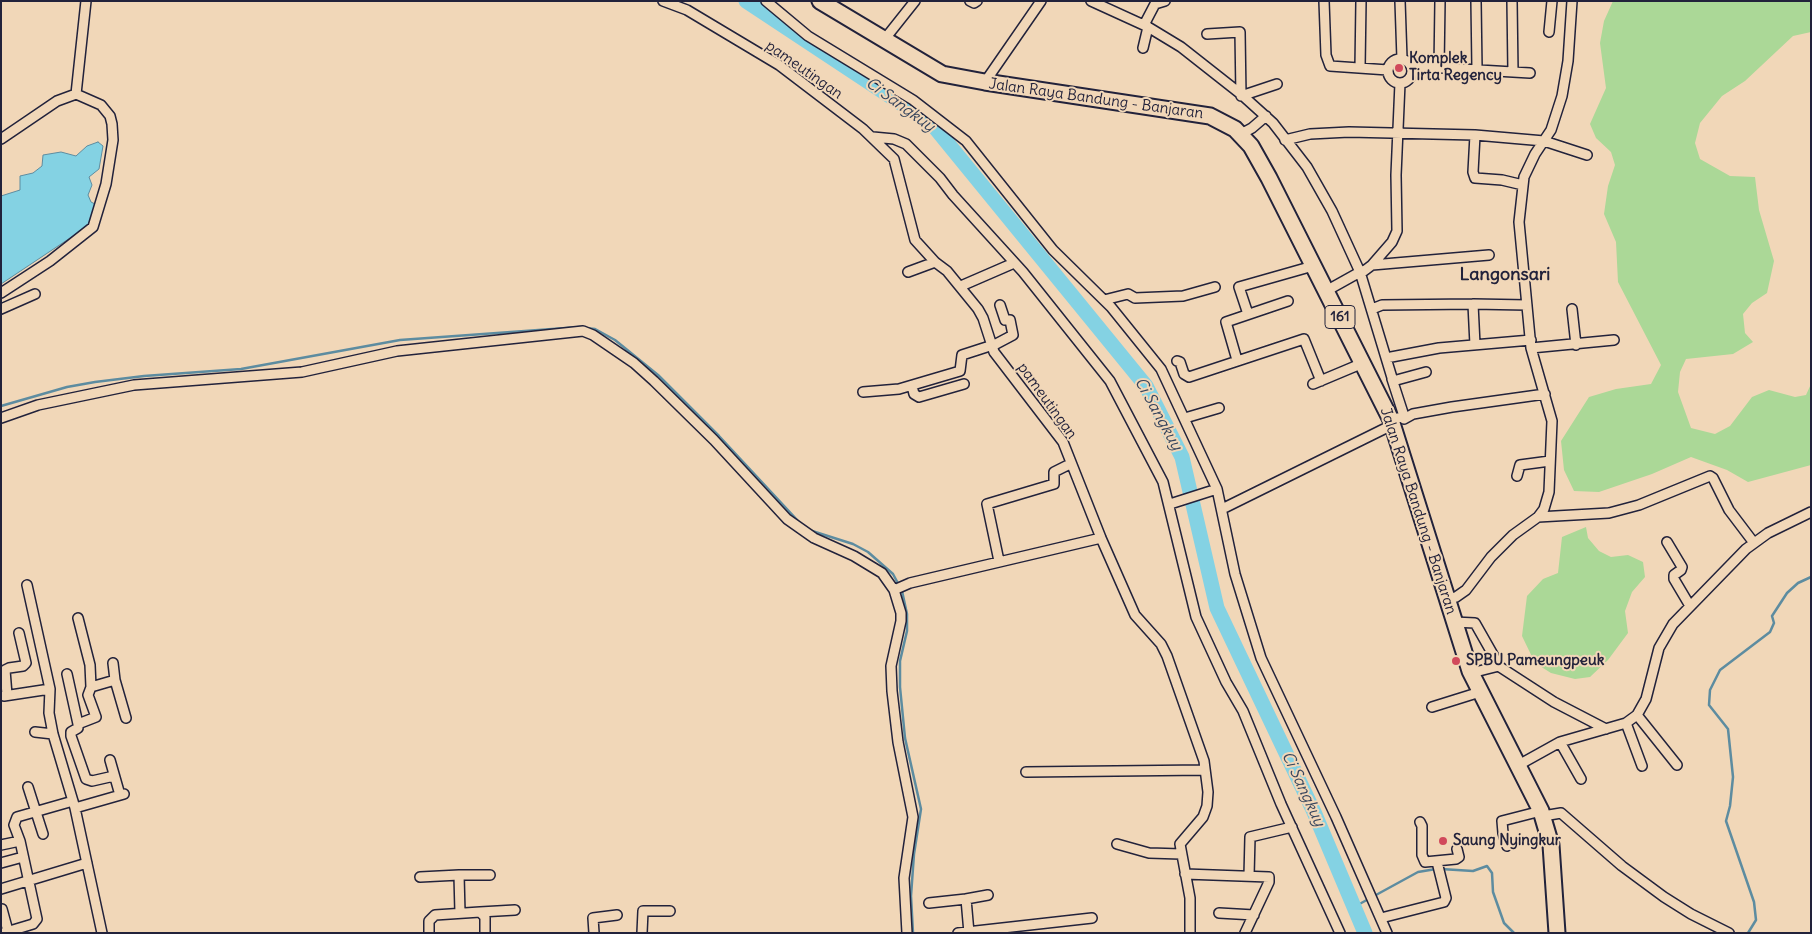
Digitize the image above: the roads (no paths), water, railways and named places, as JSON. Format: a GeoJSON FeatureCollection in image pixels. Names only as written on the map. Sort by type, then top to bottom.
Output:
{"type":"FeatureCollection","features":[{"type":"Feature","properties":{"kind":"main road","name":"Jalan Raya Bandung - Banjaran"},"geometry":{"type":"LineString","coordinates":[[820,1],[942,74],[1210,116],[1226,123],[1241,134],[1269,178],[1363,364],[1396,420],[1447,599],[1470,670],[1542,814],[1551,846],[1556,933]]}},
{"type":"Feature","properties":{"kind":"street"},"geometry":{"type":"LineString","coordinates":[[76,94],[86,1]]}},
{"type":"Feature","properties":{"kind":"street","name":"pameutingan"},"geometry":{"type":"LineString","coordinates":[[663,1],[687,10],[779,65],[873,138],[894,159],[916,240],[960,286],[983,318],[991,346],[1011,376],[1063,442],[1100,538],[1135,615],[1161,644],[1168,656],[1193,724],[1206,770],[1208,792],[1207,806],[1203,816],[1180,844],[1181,854]]}},
{"type":"Feature","properties":{"kind":"street"},"geometry":{"type":"LineString","coordinates":[[766,1],[808,36],[913,100],[966,141],[1053,250],[1104,300],[1161,369],[1185,418],[1222,509],[1235,574],[1258,652],[1336,817],[1387,933]]}},
{"type":"Feature","properties":{"kind":"street"},"geometry":{"type":"LineString","coordinates":[[884,40],[915,1]]}},
{"type":"Feature","properties":{"kind":"street"},"geometry":{"type":"LineString","coordinates":[[970,1],[974,3],[977,1]]}},
{"type":"Feature","properties":{"kind":"street"},"geometry":{"type":"LineString","coordinates":[[985,82],[1041,1]]}},
{"type":"Feature","properties":{"kind":"street"},"geometry":{"type":"LineString","coordinates":[[1091,1],[1114,6],[1193,56],[1266,116],[1284,137],[1318,184],[1360,272],[1392,379],[1396,420]]}},
{"type":"Feature","properties":{"kind":"street"},"geometry":{"type":"LineString","coordinates":[[1143,48],[1146,26],[1155,4],[1164,1]]}},
{"type":"Feature","properties":{"kind":"street"},"geometry":{"type":"LineString","coordinates":[[1324,1],[1328,63],[1334,67],[1388,70]]}},
{"type":"Feature","properties":{"kind":"street"},"geometry":{"type":"LineString","coordinates":[[1360,68],[1361,1]]}},
{"type":"Feature","properties":{"kind":"street"},"geometry":{"type":"LineString","coordinates":[[1400,1],[1402,59]]}},
{"type":"Feature","properties":{"kind":"street"},"geometry":{"type":"LineString","coordinates":[[1439,68],[1440,1]]}},
{"type":"Feature","properties":{"kind":"street"},"geometry":{"type":"LineString","coordinates":[[1476,1],[1477,70]]}},
{"type":"Feature","properties":{"kind":"street"},"geometry":{"type":"LineString","coordinates":[[1512,1],[1513,72]]}},
{"type":"Feature","properties":{"kind":"street"},"geometry":{"type":"LineString","coordinates":[[1549,32],[1552,1]]}},
{"type":"Feature","properties":{"kind":"street"},"geometry":{"type":"LineString","coordinates":[[1447,599],[1456,597],[1466,590],[1491,557],[1513,535],[1538,517],[1544,509],[1549,492],[1553,441],[1552,421],[1531,344],[1519,222],[1523,185],[1530,164],[1557,118],[1568,61],[1572,1]]}},
{"type":"Feature","properties":{"kind":"street"},"geometry":{"type":"LineString","coordinates":[[1207,34],[1240,32],[1242,95]]}},
{"type":"Feature","properties":{"kind":"street"},"geometry":{"type":"LineString","coordinates":[[1400,83],[1390,78],[1388,70],[1394,60],[1402,59],[1411,66],[1530,73]]}},
{"type":"Feature","properties":{"kind":"street"},"geometry":{"type":"LineString","coordinates":[[1400,83],[1409,79],[1411,66]]}},
{"type":"Feature","properties":{"kind":"street"},"geometry":{"type":"LineString","coordinates":[[1326,291],[1360,272],[1360,274],[1372,265],[1392,242],[1398,231],[1400,83]]}},
{"type":"Feature","properties":{"kind":"street"},"geometry":{"type":"LineString","coordinates":[[1242,95],[1277,84]]}},
{"type":"Feature","properties":{"kind":"street"},"geometry":{"type":"LineString","coordinates":[[1,139],[57,101],[76,94],[101,105],[110,116],[112,124],[112,140],[106,184],[93,227],[50,261],[1,293]]}},
{"type":"Feature","properties":{"kind":"street"},"geometry":{"type":"LineString","coordinates":[[1241,134],[1266,116]]}},
{"type":"Feature","properties":{"kind":"street"},"geometry":{"type":"LineString","coordinates":[[1284,137],[1285,140],[1310,134],[1337,132],[1475,135],[1544,141],[1587,156]]}},
{"type":"Feature","properties":{"kind":"street"},"geometry":{"type":"LineString","coordinates":[[1475,135],[1473,164],[1475,178],[1502,180],[1523,185]]}},
{"type":"Feature","properties":{"kind":"street"},"geometry":{"type":"LineString","coordinates":[[873,138],[894,139],[906,144],[940,178],[1014,263],[1110,381],[1172,503],[1196,617],[1226,682],[1243,711],[1292,827],[1340,933]]}},
{"type":"Feature","properties":{"kind":"street"},"geometry":{"type":"LineString","coordinates":[[1372,265],[1489,255]]}},
{"type":"Feature","properties":{"kind":"street"},"geometry":{"type":"LineString","coordinates":[[908,272],[935,262]]}},
{"type":"Feature","properties":{"kind":"street"},"geometry":{"type":"LineString","coordinates":[[960,286],[1014,263]]}},
{"type":"Feature","properties":{"kind":"street"},"geometry":{"type":"LineString","coordinates":[[1248,314],[1239,286],[1313,266]]}},
{"type":"Feature","properties":{"kind":"street"},"geometry":{"type":"LineString","coordinates":[[1104,300],[1128,294],[1135,298],[1183,296],[1215,287]]}},
{"type":"Feature","properties":{"kind":"street"},"geometry":{"type":"LineString","coordinates":[[1,309],[35,294]]}},
{"type":"Feature","properties":{"kind":"street"},"geometry":{"type":"LineString","coordinates":[[1237,360],[1226,322],[1288,300]]}},
{"type":"Feature","properties":{"kind":"street"},"geometry":{"type":"LineString","coordinates":[[1473,304],[1475,345]]}},
{"type":"Feature","properties":{"kind":"street"},"geometry":{"type":"LineString","coordinates":[[863,392],[899,389],[958,372],[962,368],[960,358],[962,355],[991,346],[1013,335],[1010,320],[1005,320],[1000,305]]}},
{"type":"Feature","properties":{"kind":"street"},"geometry":{"type":"LineString","coordinates":[[1372,307],[1372,309],[1382,306],[1527,305]]}},
{"type":"Feature","properties":{"kind":"street"},"geometry":{"type":"LineString","coordinates":[[1572,309],[1576,345]]}},
{"type":"Feature","properties":{"kind":"street"},"geometry":{"type":"LineString","coordinates":[[1,418],[38,405],[134,385],[302,372],[397,351],[583,331],[612,347],[654,381],[714,440],[787,519],[814,538],[854,556],[882,573],[898,588],[902,613],[891,666],[898,742],[912,802],[913,817],[904,878],[908,933]]}},
{"type":"Feature","properties":{"kind":"street"},"geometry":{"type":"LineString","coordinates":[[1177,362],[1180,361],[1184,374],[1189,377],[1304,339],[1317,383],[1363,364]]}},
{"type":"Feature","properties":{"kind":"street"},"geometry":{"type":"LineString","coordinates":[[1386,356],[1386,358],[1413,352],[1475,345],[1576,345],[1614,340]]}},
{"type":"Feature","properties":{"kind":"street"},"geometry":{"type":"LineString","coordinates":[[1392,379],[1393,381],[1426,372]]}},
{"type":"Feature","properties":{"kind":"street"},"geometry":{"type":"LineString","coordinates":[[912,386],[914,394],[918,397],[964,384]]}},
{"type":"Feature","properties":{"kind":"street"},"geometry":{"type":"LineString","coordinates":[[1222,509],[1396,420],[1404,419],[1413,414],[1452,407],[1545,394]]}},
{"type":"Feature","properties":{"kind":"street"},"geometry":{"type":"LineString","coordinates":[[1185,418],[1219,408]]}},
{"type":"Feature","properties":{"kind":"street"},"geometry":{"type":"LineString","coordinates":[[1517,476],[1520,465],[1550,461]]}},
{"type":"Feature","properties":{"kind":"street"},"geometry":{"type":"LineString","coordinates":[[998,561],[987,504],[1054,484],[1054,472],[1070,464]]}},
{"type":"Feature","properties":{"kind":"street"},"geometry":{"type":"LineString","coordinates":[[1538,517],[1609,513],[1639,505],[1710,476],[1713,478],[1729,510],[1754,543]]}},
{"type":"Feature","properties":{"kind":"street"},"geometry":{"type":"LineString","coordinates":[[1172,503],[1215,490]]}},
{"type":"Feature","properties":{"kind":"street"},"geometry":{"type":"LineString","coordinates":[[1518,763],[1524,762],[1560,742],[1626,723],[1637,715],[1646,698],[1659,648],[1674,624],[1754,543],[1811,512]]}},
{"type":"Feature","properties":{"kind":"street"},"geometry":{"type":"LineString","coordinates":[[898,588],[998,561],[1100,538]]}},
{"type":"Feature","properties":{"kind":"street"},"geometry":{"type":"LineString","coordinates":[[1667,542],[1682,567],[1681,570],[1674,574],[1674,579],[1690,606]]}},
{"type":"Feature","properties":{"kind":"street"},"geometry":{"type":"LineString","coordinates":[[27,584],[50,689],[49,713],[53,734],[74,805],[102,933]]}},
{"type":"Feature","properties":{"kind":"street"},"geometry":{"type":"LineString","coordinates":[[78,618],[90,665],[91,687],[88,695],[96,718],[78,724]]}},
{"type":"Feature","properties":{"kind":"street"},"geometry":{"type":"LineString","coordinates":[[1454,622],[1464,624],[1471,621],[1477,624],[1499,666],[1554,702],[1606,729]]}},
{"type":"Feature","properties":{"kind":"street"},"geometry":{"type":"LineString","coordinates":[[19,633],[26,663],[23,666],[5,670],[4,696],[50,689]]}},
{"type":"Feature","properties":{"kind":"street"},"geometry":{"type":"LineString","coordinates":[[113,663],[115,680],[126,718]]}},
{"type":"Feature","properties":{"kind":"street"},"geometry":{"type":"LineString","coordinates":[[1470,670],[1479,672],[1499,666]]}},
{"type":"Feature","properties":{"kind":"street"},"geometry":{"type":"LineString","coordinates":[[67,674],[78,724],[78,728],[71,732],[70,736],[86,779],[92,781],[114,776]]}},
{"type":"Feature","properties":{"kind":"street"},"geometry":{"type":"LineString","coordinates":[[91,687],[115,680]]}},
{"type":"Feature","properties":{"kind":"street"},"geometry":{"type":"LineString","coordinates":[[1432,707],[1480,692]]}},
{"type":"Feature","properties":{"kind":"street"},"geometry":{"type":"LineString","coordinates":[[1637,715],[1677,766]]}},
{"type":"Feature","properties":{"kind":"street"},"geometry":{"type":"LineString","coordinates":[[1626,723],[1642,766]]}},
{"type":"Feature","properties":{"kind":"street"},"geometry":{"type":"LineString","coordinates":[[34,732],[53,734]]}},
{"type":"Feature","properties":{"kind":"street"},"geometry":{"type":"LineString","coordinates":[[1560,742],[1582,779]]}},
{"type":"Feature","properties":{"kind":"street"},"geometry":{"type":"LineString","coordinates":[[2,909],[5,932],[32,924],[37,919],[20,841],[14,825],[15,818],[36,811],[122,795],[110,760]]}},
{"type":"Feature","properties":{"kind":"street"},"geometry":{"type":"LineString","coordinates":[[1026,772],[1206,770]]}},
{"type":"Feature","properties":{"kind":"street"},"geometry":{"type":"LineString","coordinates":[[28,787],[43,834]]}},
{"type":"Feature","properties":{"kind":"street"},"geometry":{"type":"LineString","coordinates":[[1507,846],[1502,833],[1502,821],[1542,814],[1561,813],[1628,870],[1664,897],[1691,914],[1729,933]]}},
{"type":"Feature","properties":{"kind":"street"},"geometry":{"type":"LineString","coordinates":[[1420,822],[1422,826],[1422,855],[1425,862],[1438,866],[1458,858],[1457,849]]}},
{"type":"Feature","properties":{"kind":"street"},"geometry":{"type":"LineString","coordinates":[[1249,876],[1250,836],[1292,827]]}},
{"type":"Feature","properties":{"kind":"street"},"geometry":{"type":"LineString","coordinates":[[1,845],[20,841]]}},
{"type":"Feature","properties":{"kind":"street"},"geometry":{"type":"LineString","coordinates":[[1117,844],[1149,853],[1181,854],[1190,898],[1190,933]]}},
{"type":"Feature","properties":{"kind":"street"},"geometry":{"type":"LineString","coordinates":[[1,863],[23,857]]}},
{"type":"Feature","properties":{"kind":"street"},"geometry":{"type":"LineString","coordinates":[[1,889],[87,863]]}},
{"type":"Feature","properties":{"kind":"street"},"geometry":{"type":"LineString","coordinates":[[1381,918],[1444,902],[1446,898],[1438,866]]}},
{"type":"Feature","properties":{"kind":"street"},"geometry":{"type":"LineString","coordinates":[[1185,874],[1268,876],[1270,879],[1245,933]]}},
{"type":"Feature","properties":{"kind":"street"},"geometry":{"type":"LineString","coordinates":[[460,875],[460,913]]}},
{"type":"Feature","properties":{"kind":"street"},"geometry":{"type":"LineString","coordinates":[[420,877],[490,875]]}},
{"type":"Feature","properties":{"kind":"street"},"geometry":{"type":"LineString","coordinates":[[929,903],[988,895]]}},
{"type":"Feature","properties":{"kind":"street"},"geometry":{"type":"LineString","coordinates":[[966,899],[969,932]]}},
{"type":"Feature","properties":{"kind":"street"},"geometry":{"type":"LineString","coordinates":[[429,933],[430,917],[435,915],[515,910]]}},
{"type":"Feature","properties":{"kind":"street"},"geometry":{"type":"LineString","coordinates":[[642,933],[643,911],[670,911]]}},
{"type":"Feature","properties":{"kind":"street"},"geometry":{"type":"LineString","coordinates":[[480,912],[485,917],[485,933]]}},
{"type":"Feature","properties":{"kind":"street"},"geometry":{"type":"LineString","coordinates":[[1219,913],[1254,915]]}},
{"type":"Feature","properties":{"kind":"street"},"geometry":{"type":"LineString","coordinates":[[594,933],[593,918],[617,915]]}},
{"type":"Feature","properties":{"kind":"street"},"geometry":{"type":"LineString","coordinates":[[958,933],[1092,918]]}},
{"type":"Feature","properties":{"kind":"water"},"geometry":{"type":"Polygon","coordinates":[[[98,142],[103,146],[99,169],[89,177],[92,185],[88,195],[91,202],[95,204],[88,226],[1,284],[1,196],[20,190],[20,176],[33,173],[42,166],[43,155],[61,152],[76,156],[87,146],[98,142]]]}},
{"type":"Feature","properties":{"kind":"waterway","name":"Ci Sangkuy"},"geometry":{"type":"LineString","coordinates":[[746,1],[932,124],[1146,386],[1182,457],[1217,608],[1314,812],[1365,933]]}},
{"type":"Feature","properties":{"kind":"waterway"},"geometry":{"type":"LineString","coordinates":[[1,406],[67,387],[95,382],[144,376],[241,369],[400,340],[580,327]]}},
{"type":"Feature","properties":{"kind":"waterway"},"geometry":{"type":"LineString","coordinates":[[585,328],[595,329],[615,340],[658,375],[719,436],[799,522]]}},
{"type":"Feature","properties":{"kind":"waterway"},"geometry":{"type":"LineString","coordinates":[[809,530],[853,544],[868,552],[893,574],[902,591],[907,614],[907,631],[900,661],[900,687],[905,738],[921,809],[914,854],[911,896],[913,933]]}},
{"type":"Feature","properties":{"kind":"waterway"},"geometry":{"type":"LineString","coordinates":[[1748,933],[1756,920],[1754,902],[1726,821],[1730,806],[1733,777],[1728,729],[1709,705],[1710,690],[1720,670],[1770,632],[1774,623],[1772,616],[1787,593],[1798,583],[1811,577]]}},
{"type":"Feature","properties":{"kind":"waterway"},"geometry":{"type":"LineString","coordinates":[[1441,869],[1473,871],[1487,866],[1492,873],[1493,892],[1504,923],[1514,933]]}},
{"type":"Feature","properties":{"kind":"waterway"},"geometry":{"type":"LineString","coordinates":[[1354,907],[1418,872],[1436,869]]}},
{"type":"Feature","properties":{"kind":"place","name":"Komplek Tirta Regency"},"geometry":{"type":"Point","coordinates":[1399,68]}},
{"type":"Feature","properties":{"kind":"place","name":"SPBU Pameungpeuk"},"geometry":{"type":"Point","coordinates":[1456,661]}},
{"type":"Feature","properties":{"kind":"place","name":"Saung Nyingkur"},"geometry":{"type":"Point","coordinates":[1443,841]}},
{"type":"Feature","properties":{"kind":"district","name":"Langonsari"},"geometry":{"type":"Point","coordinates":[1505,275]}}]}
